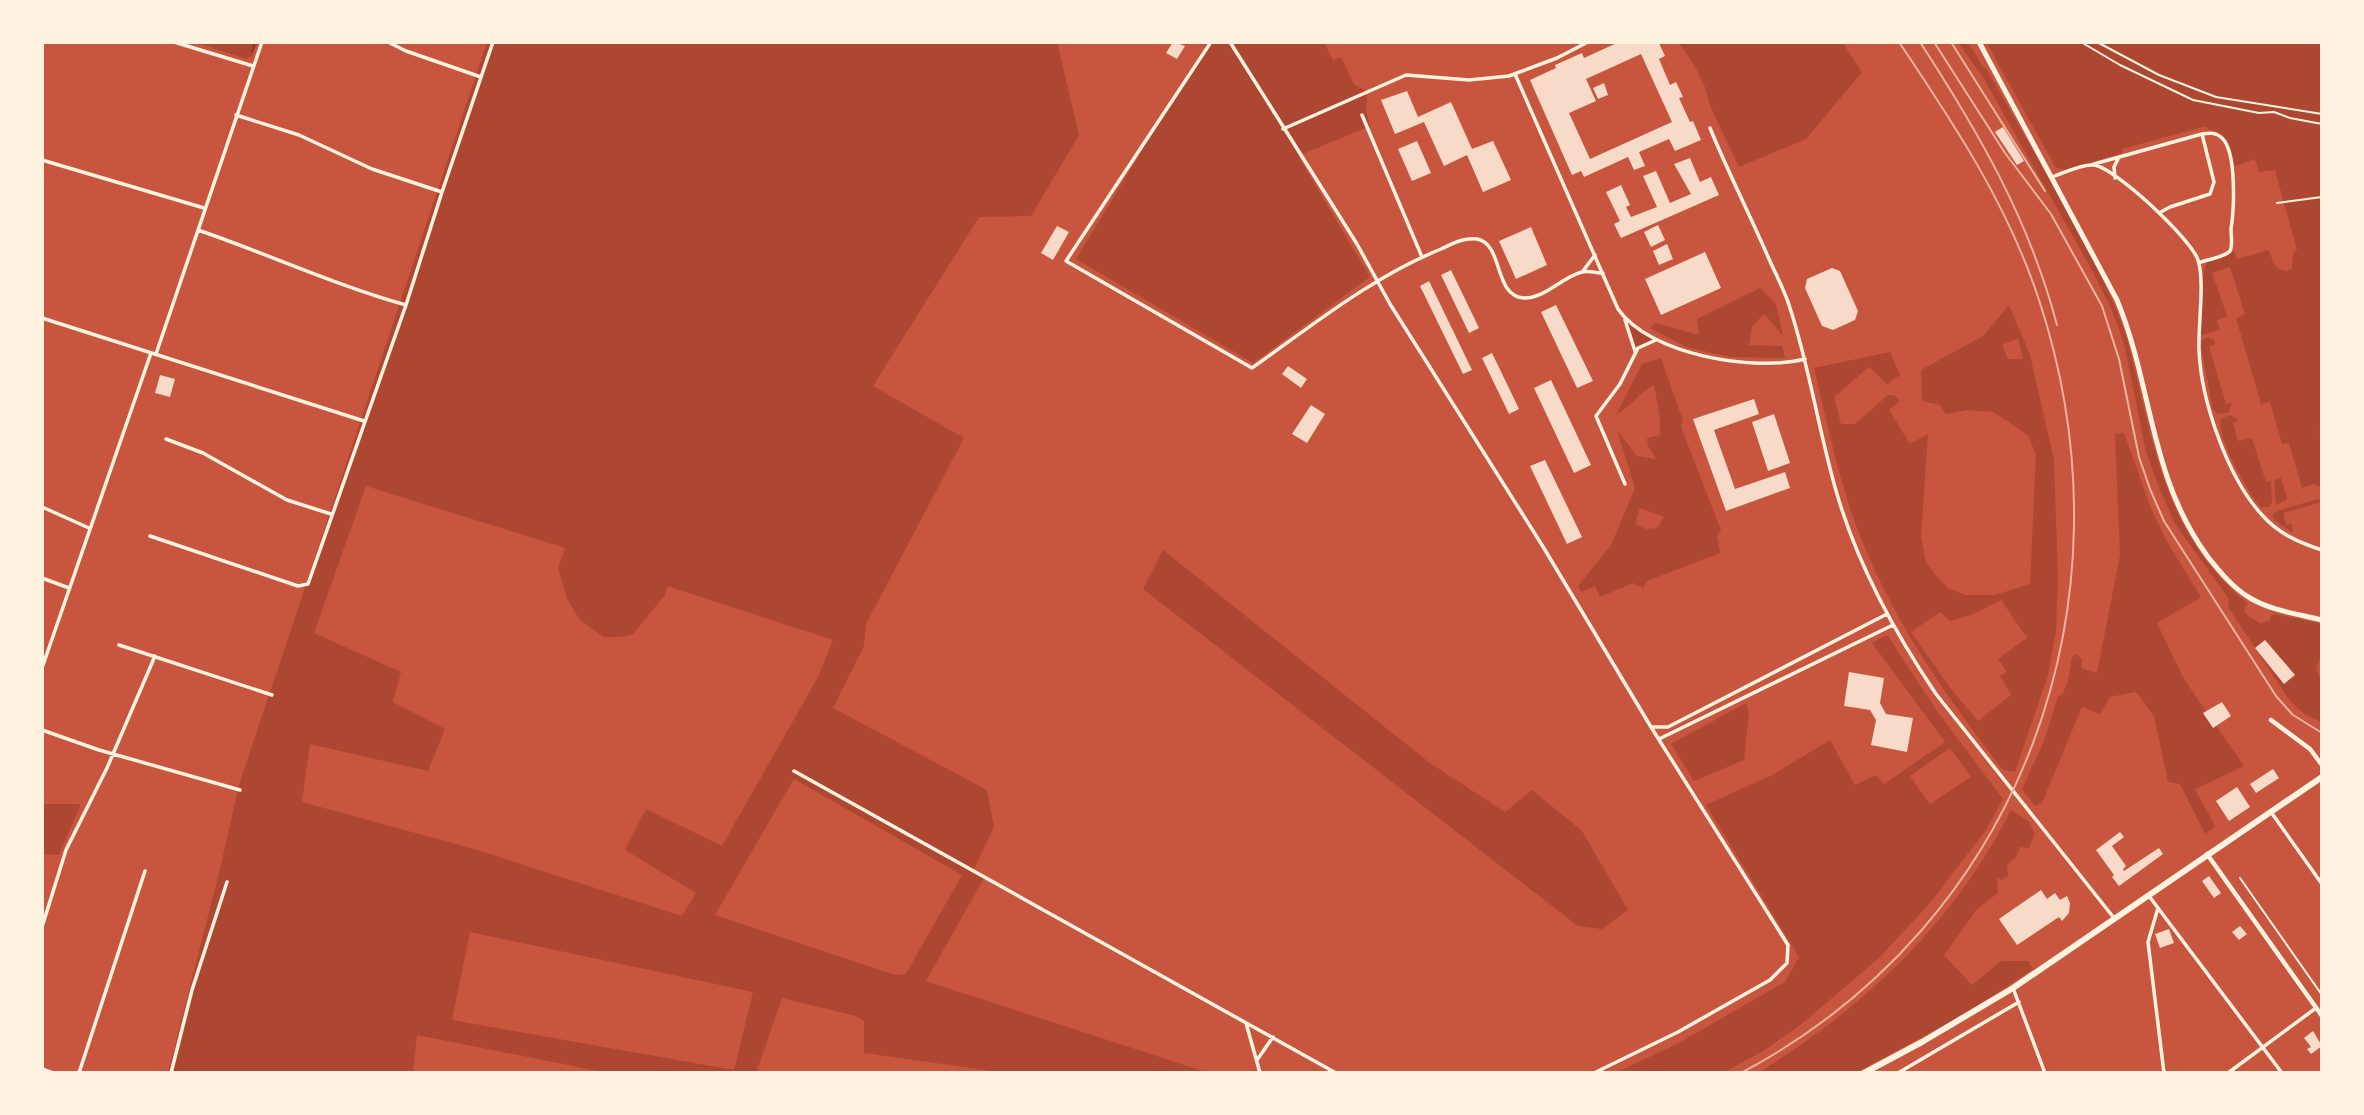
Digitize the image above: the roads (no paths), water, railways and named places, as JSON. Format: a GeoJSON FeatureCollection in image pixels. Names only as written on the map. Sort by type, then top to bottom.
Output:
{"type":"FeatureCollection","features":[{"type":"Feature","properties":{"kind":"main road"},"geometry":{"type":"LineString","coordinates":[[1979,42],[2122,312],[2160,458],[2175,503],[2185,523],[2220,571],[2249,597],[2270,607],[2322,620]]}},
{"type":"Feature","properties":{"kind":"main road"},"geometry":{"type":"LineString","coordinates":[[1864,1073],[2013,988],[2322,777]]}},
{"type":"Feature","properties":{"kind":"street"},"geometry":{"type":"LineString","coordinates":[[174,42],[253,66]]}},
{"type":"Feature","properties":{"kind":"street"},"geometry":{"type":"LineString","coordinates":[[42,668],[262,42]]}},
{"type":"Feature","properties":{"kind":"street"},"geometry":{"type":"LineString","coordinates":[[388,42],[481,77]]}},
{"type":"Feature","properties":{"kind":"street"},"geometry":{"type":"LineString","coordinates":[[150,536],[298,586],[306,585],[407,306],[493,42]]}},
{"type":"Feature","properties":{"kind":"street"},"geometry":{"type":"LineString","coordinates":[[1211,42],[1066,261],[1252,368],[1377,280],[1422,257],[1467,239],[1481,240],[1488,246],[1508,290],[1522,298],[1533,296],[1583,271],[1595,255]]}},
{"type":"Feature","properties":{"kind":"street"},"geometry":{"type":"LineString","coordinates":[[1230,42],[1542,545],[1659,740],[1784,936],[1789,954],[1787,962],[1770,980],[1678,1032],[1594,1073]]}},
{"type":"Feature","properties":{"kind":"street"},"geometry":{"type":"LineString","coordinates":[[1283,129],[1406,75],[1469,80],[1515,74],[1557,58],[1588,42]]}},
{"type":"Feature","properties":{"kind":"street"},"geometry":{"type":"LineString","coordinates":[[1515,74],[1625,320],[1635,351]]}},
{"type":"Feature","properties":{"kind":"street"},"geometry":{"type":"LineString","coordinates":[[236,115],[299,135],[372,169],[442,192]]}},
{"type":"Feature","properties":{"kind":"street"},"geometry":{"type":"LineString","coordinates":[[1362,115],[1422,257]]}},
{"type":"Feature","properties":{"kind":"street"},"geometry":{"type":"LineString","coordinates":[[1710,128],[1789,304],[1838,496],[1887,614],[1936,694],[2116,920]]}},
{"type":"Feature","properties":{"kind":"street"},"geometry":{"type":"LineString","coordinates":[[2051,178],[2202,134],[2215,133],[2226,143],[2230,156],[2234,208],[2230,251],[2199,263]]}},
{"type":"Feature","properties":{"kind":"street"},"geometry":{"type":"LineString","coordinates":[[2159,213],[2210,194],[2214,182],[2202,134]]}},
{"type":"Feature","properties":{"kind":"street"},"geometry":{"type":"LineString","coordinates":[[2115,178],[2114,167],[2119,157]]}},
{"type":"Feature","properties":{"kind":"street"},"geometry":{"type":"LineString","coordinates":[[42,160],[204,208]]}},
{"type":"Feature","properties":{"kind":"street"},"geometry":{"type":"LineString","coordinates":[[2092,165],[2101,167],[2159,213],[2179,231],[2196,255],[2199,263],[2200,361],[2210,410],[2224,450],[2243,488],[2263,516],[2287,536],[2322,550]]}},
{"type":"Feature","properties":{"kind":"street"},"geometry":{"type":"LineString","coordinates":[[198,230],[350,289],[407,306]]}},
{"type":"Feature","properties":{"kind":"street"},"geometry":{"type":"LineString","coordinates":[[1583,271],[1603,273]]}},
{"type":"Feature","properties":{"kind":"street"},"geometry":{"type":"LineString","coordinates":[[42,318],[364,421]]}},
{"type":"Feature","properties":{"kind":"street"},"geometry":{"type":"LineString","coordinates":[[1625,320],[1658,340],[1727,361],[1776,363],[1805,359]]}},
{"type":"Feature","properties":{"kind":"street"},"geometry":{"type":"LineString","coordinates":[[1625,484],[1596,416],[1620,384],[1635,351],[1640,346],[1658,340]]}},
{"type":"Feature","properties":{"kind":"street"},"geometry":{"type":"LineString","coordinates":[[166,439],[203,453],[287,500],[331,514]]}},
{"type":"Feature","properties":{"kind":"street"},"geometry":{"type":"LineString","coordinates":[[42,507],[89,528]]}},
{"type":"Feature","properties":{"kind":"street"},"geometry":{"type":"LineString","coordinates":[[42,578],[69,587]]}},
{"type":"Feature","properties":{"kind":"street"},"geometry":{"type":"LineString","coordinates":[[1651,727],[1668,727],[1887,614]]}},
{"type":"Feature","properties":{"kind":"street"},"geometry":{"type":"LineString","coordinates":[[1659,740],[1893,625]]}},
{"type":"Feature","properties":{"kind":"street"},"geometry":{"type":"LineString","coordinates":[[1857,631],[1863,639]]}},
{"type":"Feature","properties":{"kind":"street"},"geometry":{"type":"LineString","coordinates":[[119,645],[272,695]]}},
{"type":"Feature","properties":{"kind":"street"},"geometry":{"type":"LineString","coordinates":[[42,927],[66,850],[107,768],[155,656]]}},
{"type":"Feature","properties":{"kind":"street"},"geometry":{"type":"LineString","coordinates":[[1748,687],[1752,694]]}},
{"type":"Feature","properties":{"kind":"street"},"geometry":{"type":"LineString","coordinates":[[2271,720],[2310,750],[2322,765]]}},
{"type":"Feature","properties":{"kind":"street"},"geometry":{"type":"LineString","coordinates":[[42,730],[240,790]]}},
{"type":"Feature","properties":{"kind":"street"},"geometry":{"type":"LineString","coordinates":[[794,771],[1336,1073]]}},
{"type":"Feature","properties":{"kind":"street"},"geometry":{"type":"LineString","coordinates":[[2271,812],[2322,884]]}},
{"type":"Feature","properties":{"kind":"street"},"geometry":{"type":"LineString","coordinates":[[2207,854],[2322,1016]]}},
{"type":"Feature","properties":{"kind":"street"},"geometry":{"type":"LineString","coordinates":[[79,1073],[145,871]]}},
{"type":"Feature","properties":{"kind":"street"},"geometry":{"type":"LineString","coordinates":[[172,1073],[192,990],[227,882]]}},
{"type":"Feature","properties":{"kind":"street"},"geometry":{"type":"LineString","coordinates":[[2149,897],[2282,1073]]}},
{"type":"Feature","properties":{"kind":"street"},"geometry":{"type":"LineString","coordinates":[[2158,908],[2148,942],[2164,1073]]}},
{"type":"Feature","properties":{"kind":"street"},"geometry":{"type":"LineString","coordinates":[[2013,988],[2045,1073]]}},
{"type":"Feature","properties":{"kind":"street"},"geometry":{"type":"LineString","coordinates":[[1898,1073],[1907,1071],[2019,1002]]}},
{"type":"Feature","properties":{"kind":"street"},"geometry":{"type":"LineString","coordinates":[[2228,1073],[2316,1007]]}},
{"type":"Feature","properties":{"kind":"street"},"geometry":{"type":"LineString","coordinates":[[1246,1023],[1260,1073]]}},
{"type":"Feature","properties":{"kind":"street"},"geometry":{"type":"LineString","coordinates":[[1257,1060],[1273,1037]]}},
{"type":"Feature","properties":{"kind":"street"},"geometry":{"type":"LineString","coordinates":[[42,1069],[53,1073]]}},
{"type":"Feature","properties":{"kind":"lane"},"geometry":{"type":"LineString","coordinates":[[2239,878],[2322,995]]}},
{"type":"Feature","properties":{"kind":"waterway"},"geometry":{"type":"LineString","coordinates":[[252,52],[255,42]]}},
{"type":"Feature","properties":{"kind":"tram line"},"geometry":{"type":"LineString","coordinates":[[1934,42],[2005,153],[2051,214],[2102,306],[2119,359],[2139,457],[2164,521],[2276,696],[2293,715],[2322,733]]}},
{"type":"Feature","properties":{"kind":"tram line"},"geometry":{"type":"LineString","coordinates":[[1951,42],[2045,191]]}},
{"type":"Feature","properties":{"kind":"railway"},"geometry":{"type":"LineString","coordinates":[[1741,1073],[1839,1009],[1921,931],[1986,841],[2033,742],[2063,636],[2074,526],[2066,413],[2039,300],[1996,198],[1899,42]]}},
{"type":"Feature","properties":{"kind":"railway"},"geometry":{"type":"LineString","coordinates":[[1920,42],[1982,144],[2017,213],[2057,325]]}}]}
